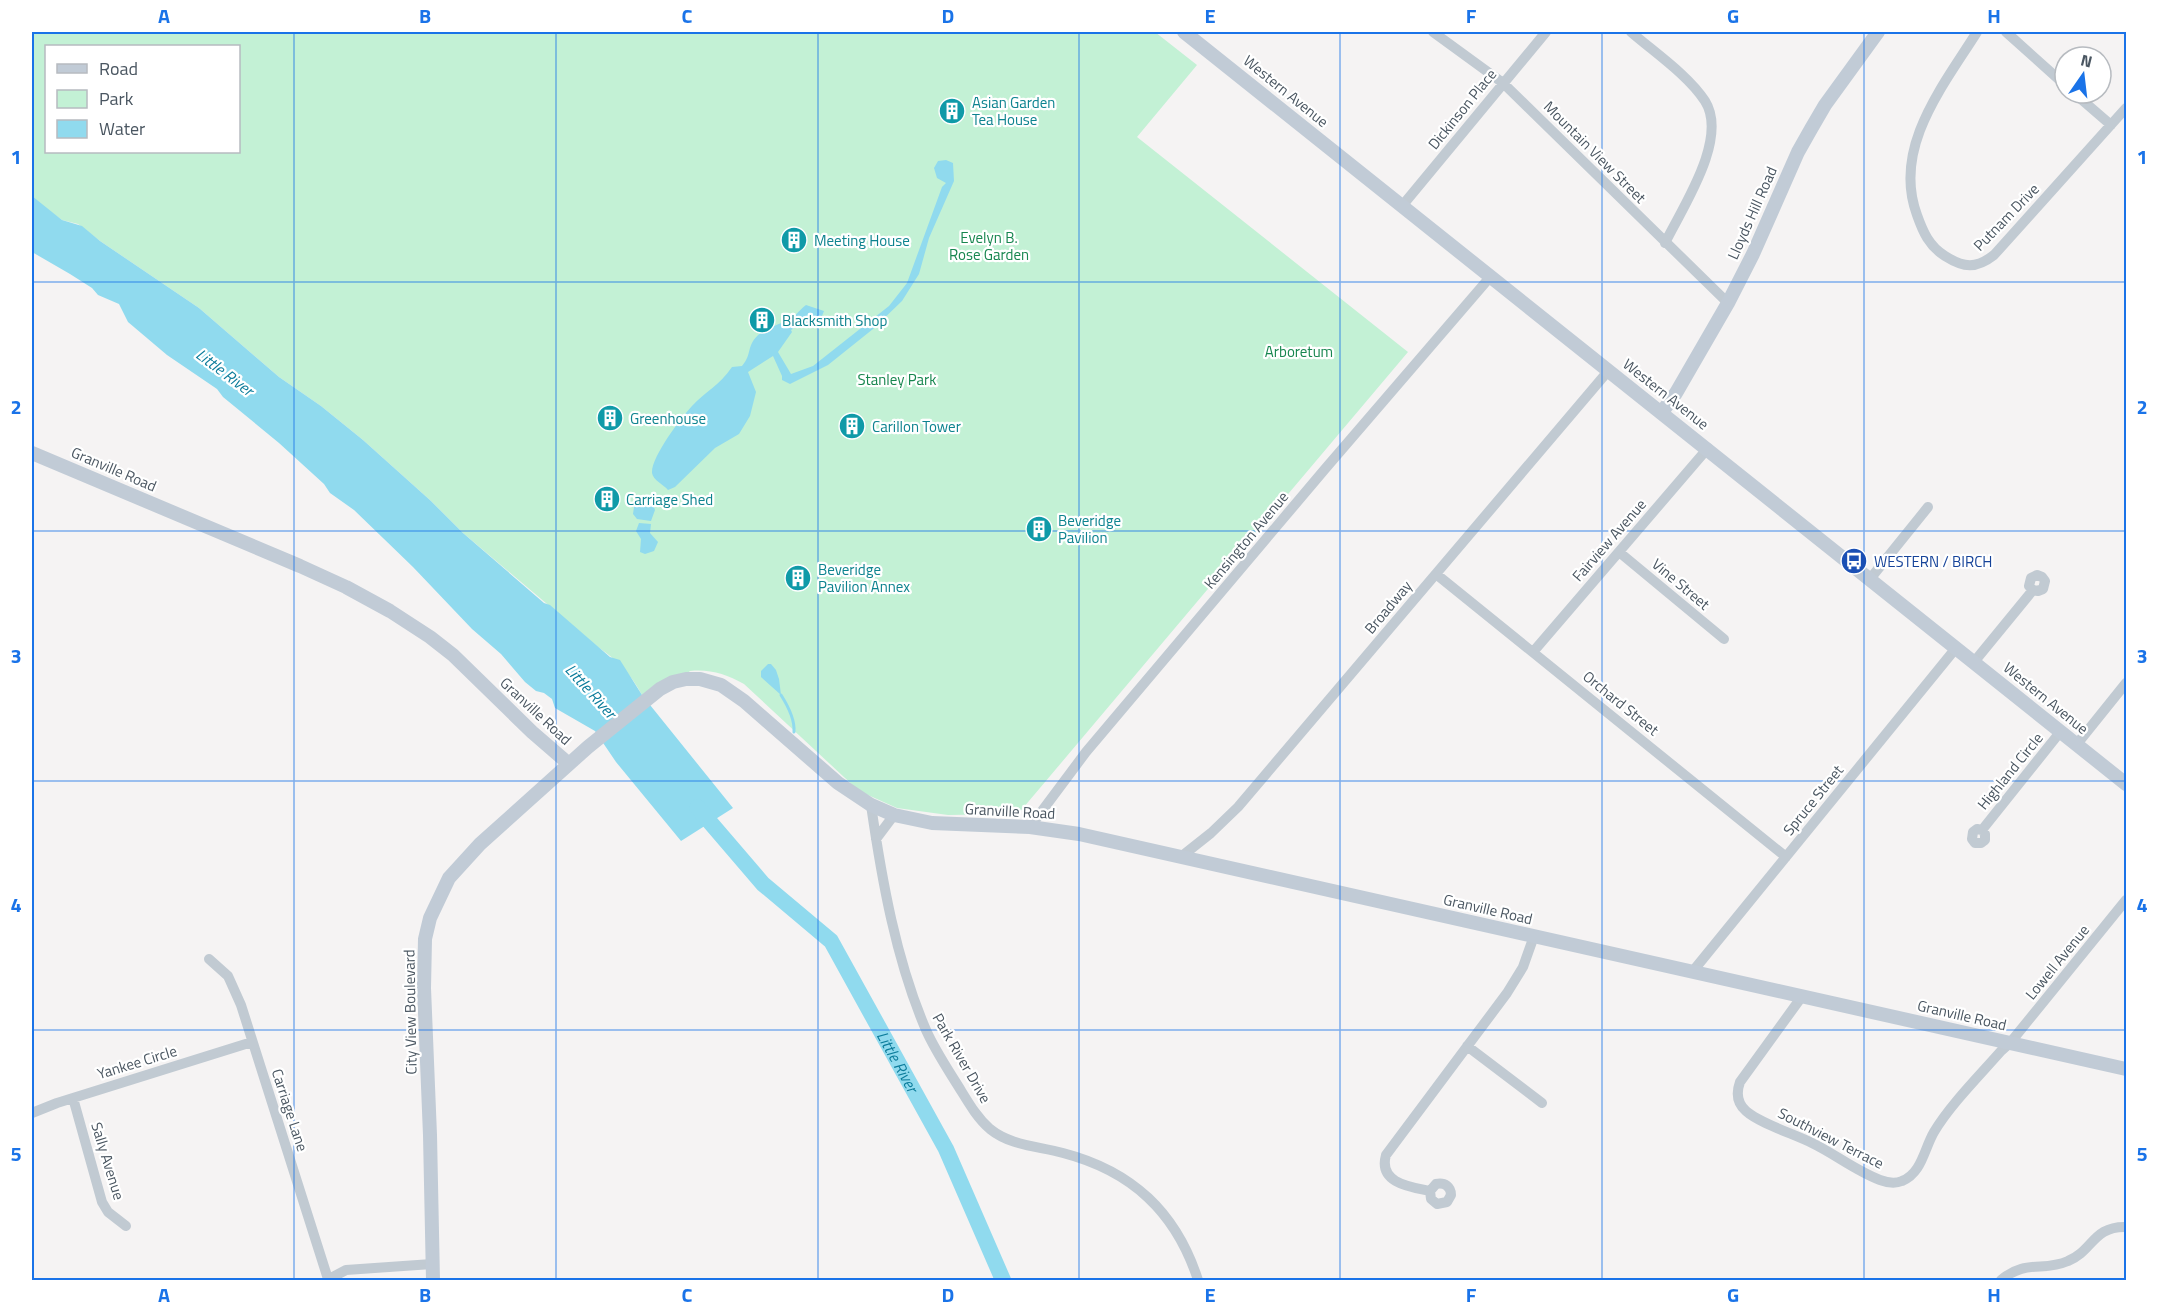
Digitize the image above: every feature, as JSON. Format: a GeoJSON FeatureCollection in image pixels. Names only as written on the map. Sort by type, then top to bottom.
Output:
{"type":"FeatureCollection","features":[{"type":"Feature","properties":{"kind":"street","name":"Western Avenue"},"geometry":{"type":"LineString","coordinates":[[1184,32],[2127,784]]}},
{"type":"Feature","properties":{"kind":"street","name":"Mountain View Street"},"geometry":{"type":"LineString","coordinates":[[1433,32],[1503,83],[1728,303]]}},
{"type":"Feature","properties":{"kind":"street","name":"Dickinson Place"},"geometry":{"type":"LineString","coordinates":[[1402,206],[1546,32]]}},
{"type":"Feature","properties":{"kind":"street"},"geometry":{"type":"LineString","coordinates":[[1631,32],[1693,86],[1708,107],[1711,124],[1711,139],[1707,157],[1665,243]]}},
{"type":"Feature","properties":{"kind":"street","name":"Lloyds Hill Road"},"geometry":{"type":"LineString","coordinates":[[1662,412],[1682,383],[1728,303],[1802,144],[1825,105],[1878,32]]}},
{"type":"Feature","properties":{"kind":"street","name":"Putnam Drive"},"geometry":{"type":"LineString","coordinates":[[1977,32],[1926,117],[1911,157],[1909,185],[1912,204],[1926,238],[1933,248],[1961,264],[1974,266],[1985,262],[2001,248],[2127,108]]}},
{"type":"Feature","properties":{"kind":"street"},"geometry":{"type":"LineString","coordinates":[[2006,32],[2053,74]]}},
{"type":"Feature","properties":{"kind":"street"},"geometry":{"type":"LineString","coordinates":[[2087,105],[2111,126]]}},
{"type":"Feature","properties":{"kind":"street","name":"Kensington Avenue"},"geometry":{"type":"LineString","coordinates":[[1030,827],[1102,734],[1491,276]]}},
{"type":"Feature","properties":{"kind":"street","name":"Broadway"},"geometry":{"type":"LineString","coordinates":[[1182,856],[1238,807],[1609,370]]}},
{"type":"Feature","properties":{"kind":"street","name":"Fairview Avenue"},"geometry":{"type":"LineString","coordinates":[[1533,652],[1708,448]]}},
{"type":"Feature","properties":{"kind":"street","name":"Granville Road"},"geometry":{"type":"LineString","coordinates":[[32,453],[300,566],[390,610],[453,656],[569,764],[660,689],[673,682],[700,680],[721,685],[744,701],[820,770],[871,805],[894,815],[932,824],[1056,829],[2127,1069]]}},
{"type":"Feature","properties":{"kind":"street"},"geometry":{"type":"LineString","coordinates":[[1870,579],[1928,507]]}},
{"type":"Feature","properties":{"kind":"street","name":"Vine Street"},"geometry":{"type":"LineString","coordinates":[[1619,552],[1724,639]]}},
{"type":"Feature","properties":{"kind":"street","name":"Orchard Street"},"geometry":{"type":"LineString","coordinates":[[1436,574],[1786,857]]}},
{"type":"Feature","properties":{"kind":"street"},"geometry":{"type":"LineString","coordinates":[[1974,662],[2032,590]]}},
{"type":"Feature","properties":{"kind":"street","name":"Spruce Street"},"geometry":{"type":"LineString","coordinates":[[1693,971],[1956,648]]}},
{"type":"Feature","properties":{"kind":"street"},"geometry":{"type":"LineString","coordinates":[[2078,744],[2127,683]]}},
{"type":"Feature","properties":{"kind":"street","name":"Highland Circle"},"geometry":{"type":"LineString","coordinates":[[1982,830],[2061,731]]}},
{"type":"Feature","properties":{"kind":"street","name":"City View Boulevard"},"geometry":{"type":"LineString","coordinates":[[433,1281],[424,939],[430,918],[450,878],[462,862],[492,832],[569,764]]}},
{"type":"Feature","properties":{"kind":"street","name":"Park River Drive"},"geometry":{"type":"LineString","coordinates":[[871,805],[899,949],[920,1013],[940,1055],[974,1110],[990,1128],[1007,1139],[1084,1160],[1114,1173],[1134,1186],[1155,1203],[1171,1222],[1187,1251],[1198,1281]]}},
{"type":"Feature","properties":{"kind":"street"},"geometry":{"type":"LineString","coordinates":[[876,839],[894,815]]}},
{"type":"Feature","properties":{"kind":"street","name":"Lowell Avenue"},"geometry":{"type":"LineString","coordinates":[[2010,1043],[2127,900]]}},
{"type":"Feature","properties":{"kind":"street"},"geometry":{"type":"LineString","coordinates":[[1430,1191],[1395,1181],[1386,1170],[1385,1159],[1393,1143],[1518,975],[1534,936]]}},
{"type":"Feature","properties":{"kind":"street","name":"Carriage Lane"},"geometry":{"type":"LineString","coordinates":[[209,959],[228,976],[241,1005],[328,1280]]}},
{"type":"Feature","properties":{"kind":"street","name":"Southview Terrace"},"geometry":{"type":"LineString","coordinates":[[1803,995],[1743,1076],[1738,1088],[1739,1100],[1751,1115],[1815,1144],[1871,1176],[1891,1184],[1911,1176],[1936,1129],[2010,1043]]}},
{"type":"Feature","properties":{"kind":"street","name":"Yankee Circle"},"geometry":{"type":"LineString","coordinates":[[32,1113],[252,1042]]}},
{"type":"Feature","properties":{"kind":"street"},"geometry":{"type":"LineString","coordinates":[[1467,1046],[1542,1103]]}},
{"type":"Feature","properties":{"kind":"street","name":"Sally Avenue"},"geometry":{"type":"LineString","coordinates":[[74,1098],[102,1202],[108,1212],[126,1226]]}},
{"type":"Feature","properties":{"kind":"street"},"geometry":{"type":"LineString","coordinates":[[2001,1281],[2012,1272],[2024,1267],[2067,1262],[2081,1253],[2098,1234],[2112,1228],[2127,1227]]}},
{"type":"Feature","properties":{"kind":"street"},"geometry":{"type":"LineString","coordinates":[[328,1280],[346,1270],[432,1264]]}},
{"type":"Feature","properties":{"kind":"green space","name":"Stanley Park"},"geometry":{"type":"Polygon","coordinates":[[[32,32],[1155,32],[1197,65],[1137,137],[1408,352],[1018,814],[948,815],[897,808],[859,791],[744,684],[731,677],[718,673],[690,671],[678,681],[675,675],[656,684],[642,695],[633,680],[617,662],[463,533],[363,440],[321,406],[279,377],[199,308],[78,224],[62,220],[32,198],[32,32]]]}},
{"type":"Feature","properties":{"kind":"water"},"geometry":{"type":"Polygon","coordinates":[[[946,160],[953,163],[954,181],[929,238],[919,274],[902,301],[873,329],[828,365],[790,384],[782,380],[773,356],[748,372],[756,392],[750,416],[739,434],[715,448],[675,487],[668,490],[656,480],[652,473],[656,457],[674,428],[692,406],[732,367],[742,366],[752,343],[759,334],[784,322],[786,324],[806,305],[824,311],[818,321],[791,330],[792,332],[778,352],[791,374],[813,366],[889,306],[907,283],[942,187],[946,183],[937,178],[934,168],[938,161],[946,160]]]}},
{"type":"Feature","properties":{"kind":"water"},"geometry":{"type":"Polygon","coordinates":[[[32,196],[62,220],[82,226],[100,241],[199,308],[279,377],[321,406],[363,440],[463,533],[544,603],[550,605],[610,657],[620,660],[642,695],[733,808],[681,841],[616,762],[595,731],[555,708],[552,699],[525,682],[501,654],[472,629],[354,510],[330,493],[324,484],[223,397],[217,389],[167,355],[128,322],[119,304],[98,295],[92,288],[32,252],[32,196]]]}},
{"type":"Feature","properties":{"kind":"water"},"geometry":{"type":"Polygon","coordinates":[[[646,497],[652,500],[655,510],[651,521],[637,519],[633,514],[635,500],[646,497]]]}},
{"type":"Feature","properties":{"kind":"water"},"geometry":{"type":"Polygon","coordinates":[[[639,523],[651,524],[650,533],[658,542],[654,551],[645,554],[640,552],[641,539],[636,531],[639,523]]]}},
{"type":"Feature","properties":{"kind":"water"},"geometry":{"type":"Polygon","coordinates":[[[768,664],[776,670],[781,695],[761,677],[761,671],[768,664]]]}},
{"type":"Feature","properties":{"kind":"waterway"},"geometry":{"type":"LineString","coordinates":[[781,695],[792,717],[794,732]]}},
{"type":"Feature","properties":{"kind":"waterway","name":"Little River"},"geometry":{"type":"LineString","coordinates":[[697,807],[763,884],[831,941],[946,1149],[1003,1280]]}},
{"type":"Feature","properties":{"kind":"place","name":"Asian Garden Tea House"},"geometry":{"type":"Point","coordinates":[952,111]}},
{"type":"Feature","properties":{"kind":"place","name":"Meeting House"},"geometry":{"type":"Point","coordinates":[794,240]}},
{"type":"Feature","properties":{"kind":"place","name":"Blacksmith Shop"},"geometry":{"type":"Point","coordinates":[762,320]}},
{"type":"Feature","properties":{"kind":"place","name":"Greenhouse"},"geometry":{"type":"Point","coordinates":[610,418]}},
{"type":"Feature","properties":{"kind":"place","name":"Carillon Tower"},"geometry":{"type":"Point","coordinates":[852,426]}},
{"type":"Feature","properties":{"kind":"place","name":"Carriage Shed"},"geometry":{"type":"Point","coordinates":[607,499]}},
{"type":"Feature","properties":{"kind":"place","name":"Beveridge Pavilion"},"geometry":{"type":"Point","coordinates":[1039,529]}},
{"type":"Feature","properties":{"kind":"place","name":"WESTERN / BIRCH"},"geometry":{"type":"Point","coordinates":[1854,561]}},
{"type":"Feature","properties":{"kind":"place","name":"Beveridge Pavilion Annex"},"geometry":{"type":"Point","coordinates":[798,578]}},
{"type":"Feature","properties":{"kind":"park label","name":"Evelyn B. Rose Garden"},"geometry":{"type":"Point","coordinates":[989,246]}},
{"type":"Feature","properties":{"kind":"park label","name":"Arboretum"},"geometry":{"type":"Point","coordinates":[1299,351]}}]}
